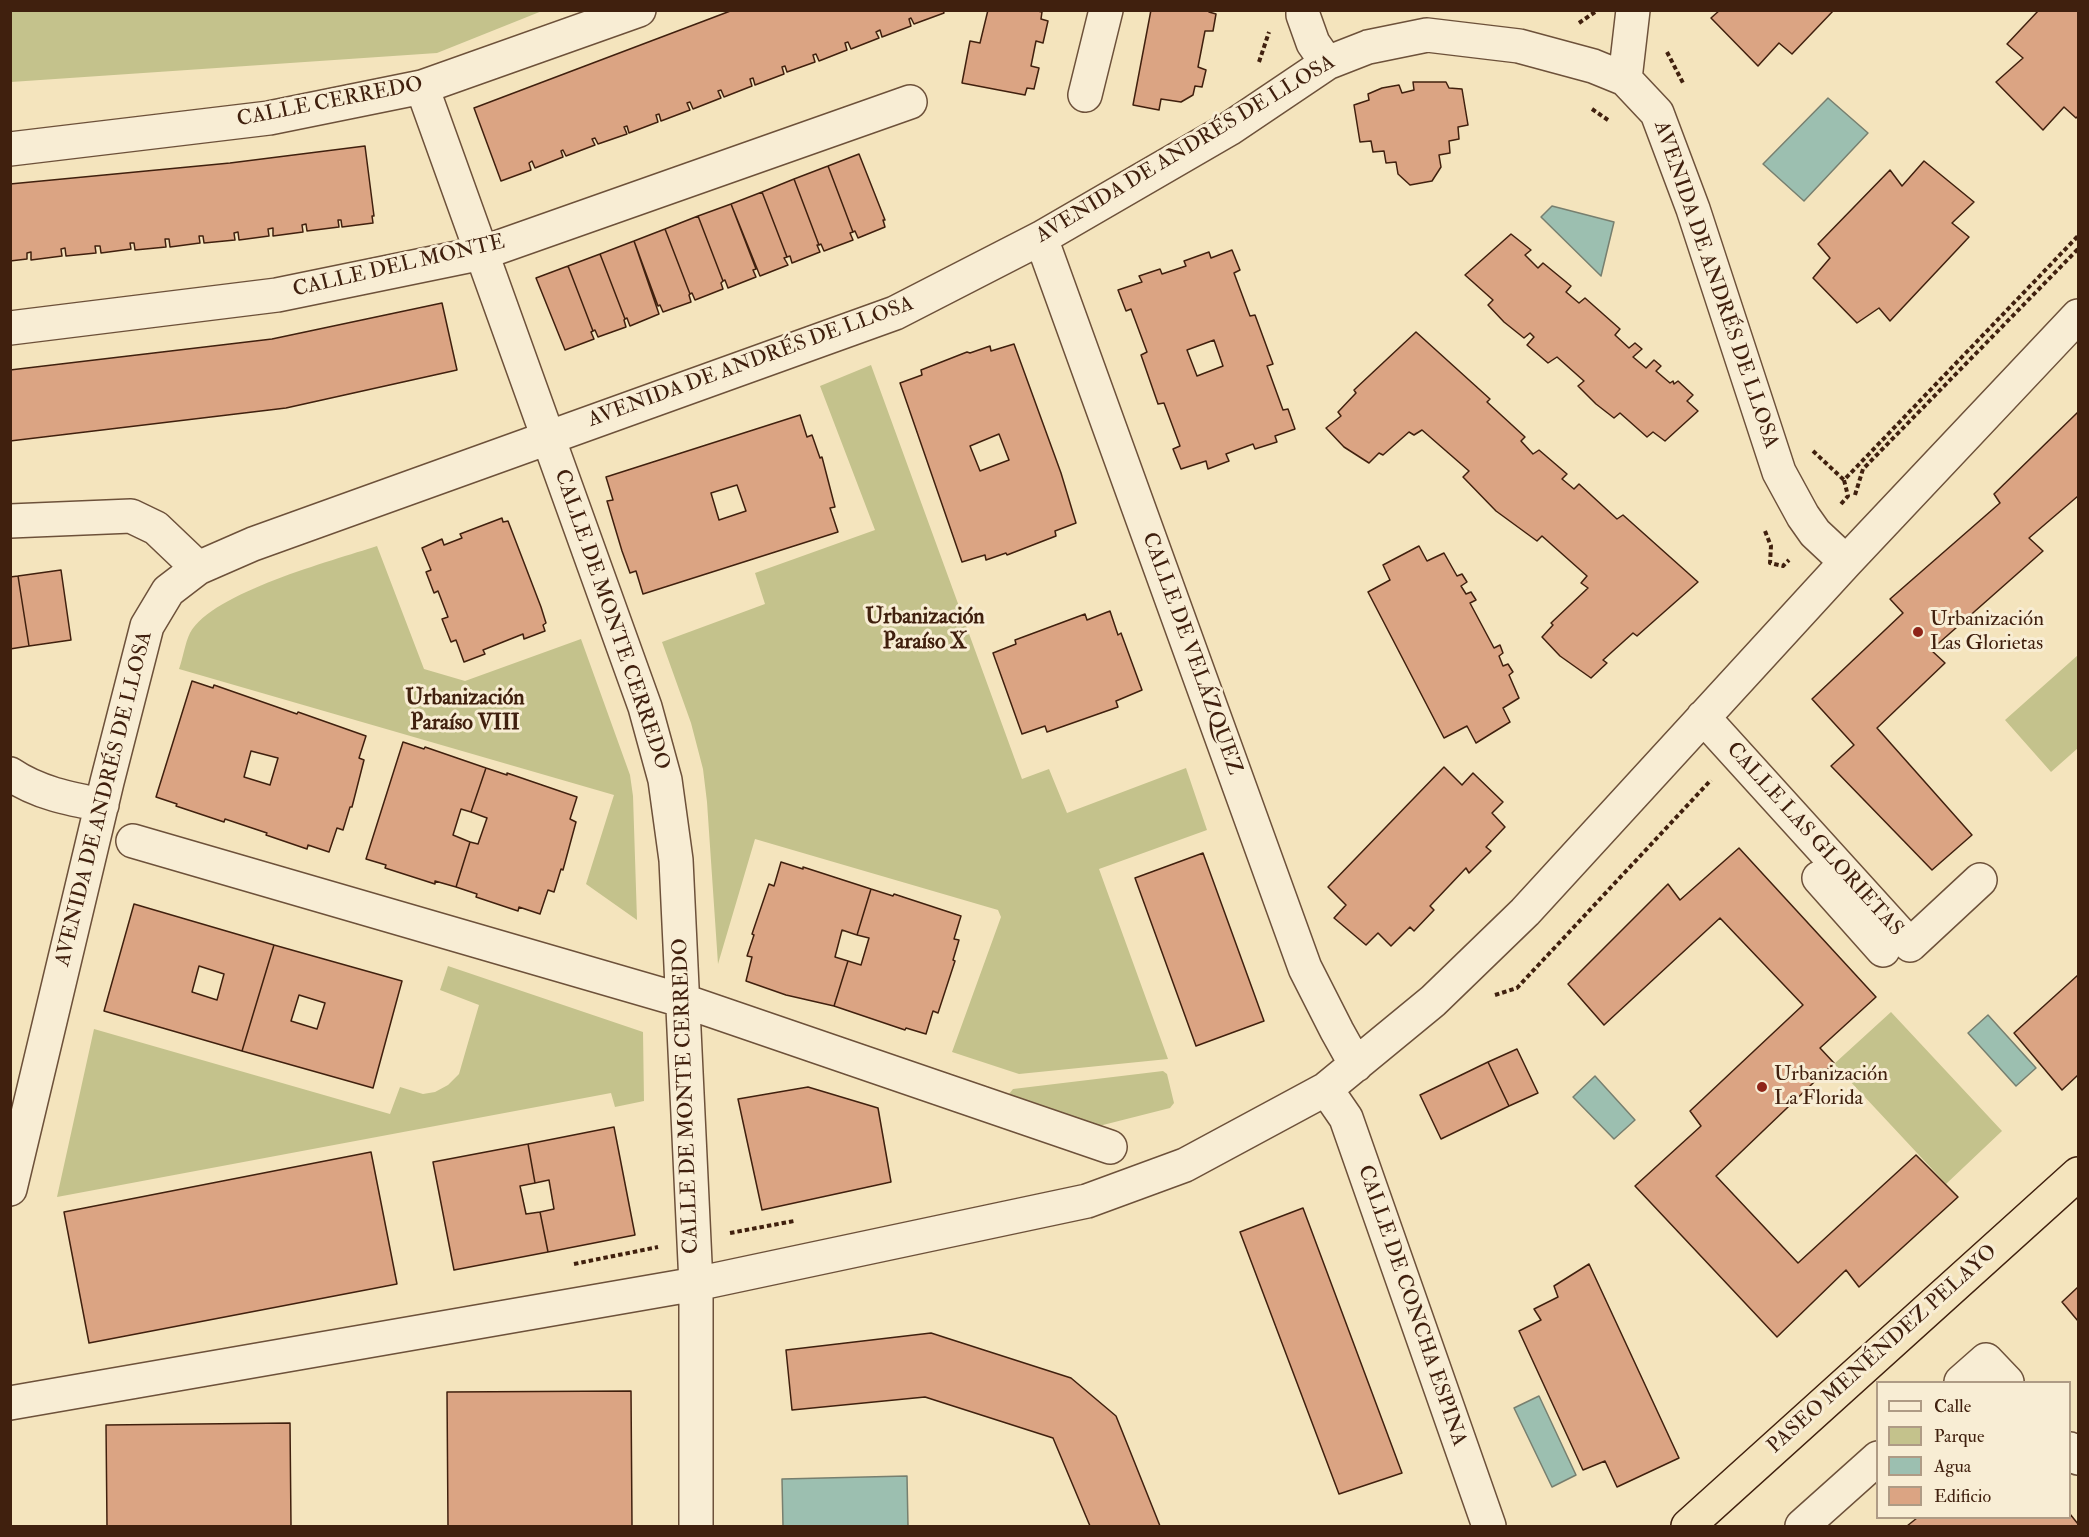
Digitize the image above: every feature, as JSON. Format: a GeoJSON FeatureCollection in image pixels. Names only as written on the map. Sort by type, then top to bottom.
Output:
{"type":"FeatureCollection","features":[{"type":"Feature","properties":{"kind":"highway","name":"PASEO MENÉNDEZ PELAYO"},"geometry":{"type":"LineString","coordinates":[[1688,1527],[2079,1174]]}},
{"type":"Feature","properties":{"kind":"street","name":"CALLE CERREDO"},"geometry":{"type":"LineString","coordinates":[[10,148],[269,118],[422,87],[639,10]]}},
{"type":"Feature","properties":{"kind":"street"},"geometry":{"type":"LineString","coordinates":[[1085,95],[1106,10]]}},
{"type":"Feature","properties":{"kind":"street"},"geometry":{"type":"LineString","coordinates":[[1303,10],[1313,43],[1327,63]]}},
{"type":"Feature","properties":{"kind":"street"},"geometry":{"type":"LineString","coordinates":[[1625,79],[1633,10]]}},
{"type":"Feature","properties":{"kind":"street","name":"AVENIDA DE ANDRÉS DE LLOSA"},"geometry":{"type":"LineString","coordinates":[[10,1189],[147,626],[168,591],[198,568],[253,544],[895,313],[1041,238],[1229,129],[1327,63],[1368,48],[1427,35],[1519,46],[1593,66],[1625,79],[1657,113],[1693,209],[1779,472],[1803,516],[1818,535],[1846,562]]}},
{"type":"Feature","properties":{"kind":"street","name":"CALLE DE MONTE CERREDO"},"geometry":{"type":"LineString","coordinates":[[422,87],[645,707],[665,780],[676,860],[696,1284],[696,1527]]}},
{"type":"Feature","properties":{"kind":"street","name":"CALLE DEL MONTE"},"geometry":{"type":"LineString","coordinates":[[10,328],[277,295],[482,253],[910,102]]}},
{"type":"Feature","properties":{"kind":"street","name":"CALLE DE VELÁZQUEZ"},"geometry":{"type":"LineString","coordinates":[[1041,238],[1305,968],[1356,1065]]}},
{"type":"Feature","properties":{"kind":"street"},"geometry":{"type":"LineString","coordinates":[[10,1403],[696,1284],[1087,1201],[1185,1164],[1326,1089],[1433,1001],[1526,912],[1846,562],[2079,316]]}},
{"type":"Feature","properties":{"kind":"street"},"geometry":{"type":"LineString","coordinates":[[10,521],[131,516],[156,528],[198,568]]}},
{"type":"Feature","properties":{"kind":"street","name":"CALLE LAS GLORIETAS"},"geometry":{"type":"LineString","coordinates":[[1703,717],[1910,945],[1980,880]]}},
{"type":"Feature","properties":{"kind":"street"},"geometry":{"type":"LineString","coordinates":[[1719,768],[1883,950]]}},
{"type":"Feature","properties":{"kind":"street"},"geometry":{"type":"LineString","coordinates":[[10,774],[26,784],[67,799],[102,805]]}},
{"type":"Feature","properties":{"kind":"street"},"geometry":{"type":"LineString","coordinates":[[133,841],[684,1001],[1110,1147]]}},
{"type":"Feature","properties":{"kind":"street","name":"CALLE DE CONCHA ESPINA"},"geometry":{"type":"LineString","coordinates":[[1326,1089],[1346,1118],[1489,1527]]}},
{"type":"Feature","properties":{"kind":"street"},"geometry":{"type":"LineString","coordinates":[[1966,1381],[1997,1371]]}},
{"type":"Feature","properties":{"kind":"street"},"geometry":{"type":"LineString","coordinates":[[1802,1527],[1876,1460]]}},
{"type":"Feature","properties":{"kind":"path"},"geometry":{"type":"LineString","coordinates":[[1251,70],[1259,62],[1271,27]]}},
{"type":"Feature","properties":{"kind":"path"},"geometry":{"type":"LineString","coordinates":[[1586,106],[1610,122]]}},
{"type":"Feature","properties":{"kind":"path"},"geometry":{"type":"LineString","coordinates":[[1818,535],[1848,496],[1844,480],[2079,236]]}},
{"type":"Feature","properties":{"kind":"path"},"geometry":{"type":"LineString","coordinates":[[1762,524],[1770,546],[1770,563],[1783,566],[1853,501],[1863,469],[2079,249]]}},
{"type":"Feature","properties":{"kind":"green space"},"geometry":{"type":"Polygon","coordinates":[[[11,10],[542,11],[437,53],[11,82],[11,10]]]}},
{"type":"Feature","properties":{"kind":"green space"},"geometry":{"type":"Polygon","coordinates":[[[871,365],[1022,779],[1049,769],[1067,813],[1186,768],[1207,830],[1099,869],[1168,1059],[1019,1074],[952,1052],[1001,917],[998,910],[755,839],[718,964],[703,769],[691,723],[662,642],[765,604],[755,573],[875,530],[820,386],[871,365]]]}},
{"type":"Feature","properties":{"kind":"green space"},"geometry":{"type":"Polygon","coordinates":[[[377,546],[424,669],[465,681],[581,639],[630,775],[633,796],[637,920],[586,884],[614,795],[179,669],[190,633],[203,618],[223,604],[247,591],[304,569],[377,546]]]}},
{"type":"Feature","properties":{"kind":"green space"},"geometry":{"type":"Polygon","coordinates":[[[2078,655],[2078,748],[2051,772],[2005,720],[2078,655]]]}},
{"type":"Feature","properties":{"kind":"green space"},"geometry":{"type":"Polygon","coordinates":[[[448,966],[643,1032],[644,1101],[615,1107],[611,1093],[57,1197],[94,1029],[390,1114],[400,1087],[423,1094],[435,1092],[448,1085],[459,1074],[479,1005],[440,990],[448,966]]]}},
{"type":"Feature","properties":{"kind":"green space"},"geometry":{"type":"Polygon","coordinates":[[[1891,1012],[2002,1131],[1946,1184],[1834,1064],[1891,1012]]]}},
{"type":"Feature","properties":{"kind":"green space"},"geometry":{"type":"Polygon","coordinates":[[[1163,1071],[1167,1074],[1174,1103],[1170,1108],[1095,1127],[1010,1098],[1009,1094],[1013,1089],[1163,1071]]]}},
{"type":"Feature","properties":{"kind":"water"},"geometry":{"type":"Polygon","coordinates":[[[1828,98],[1868,133],[1804,201],[1763,164],[1828,98]]]}},
{"type":"Feature","properties":{"kind":"water"},"geometry":{"type":"Polygon","coordinates":[[[1552,206],[1614,222],[1601,276],[1541,217],[1552,206]]]}},
{"type":"Feature","properties":{"kind":"water"},"geometry":{"type":"Polygon","coordinates":[[[1988,1015],[2036,1068],[2016,1086],[1968,1033],[1988,1015]]]}},
{"type":"Feature","properties":{"kind":"water"},"geometry":{"type":"Polygon","coordinates":[[[1595,1076],[1635,1120],[1614,1139],[1573,1097],[1595,1076]]]}},
{"type":"Feature","properties":{"kind":"water"},"geometry":{"type":"Polygon","coordinates":[[[1539,1396],[1576,1475],[1552,1487],[1514,1408],[1539,1396]]]}},
{"type":"Feature","properties":{"kind":"water"},"geometry":{"type":"Polygon","coordinates":[[[907,1476],[908,1526],[783,1526],[782,1479],[907,1476]]]}},
{"type":"Feature","properties":{"kind":"building"},"geometry":{"type":"Polygon","coordinates":[[[733,10],[943,10],[944,13],[914,24],[911,18],[909,19],[911,26],[882,37],[880,30],[876,32],[879,38],[851,49],[848,42],[845,43],[847,50],[819,61],[816,54],[813,55],[815,62],[787,72],[785,66],[782,67],[784,74],[755,85],[753,78],[750,79],[752,86],[724,97],[721,90],[718,91],[721,98],[693,109],[690,102],[687,103],[690,110],[661,121],[659,114],[656,115],[658,122],[629,133],[627,126],[624,127],[627,134],[598,144],[595,138],[592,139],[595,145],[566,156],[563,150],[561,151],[563,157],[535,168],[532,161],[529,163],[531,170],[501,181],[474,108],[733,10]]]}},
{"type":"Feature","properties":{"kind":"building"},"geometry":{"type":"Polygon","coordinates":[[[988,10],[1033,10],[1042,12],[1041,19],[1048,21],[1043,43],[1036,41],[1031,66],[1039,68],[1034,89],[1027,88],[1025,95],[962,83],[970,41],[980,43],[988,10]]]}},
{"type":"Feature","properties":{"kind":"building"},"geometry":{"type":"Polygon","coordinates":[[[1151,10],[1209,10],[1216,14],[1213,31],[1205,31],[1198,67],[1206,70],[1202,87],[1195,86],[1193,95],[1181,102],[1161,99],[1159,110],[1133,105],[1151,10]]]}},
{"type":"Feature","properties":{"kind":"building"},"geometry":{"type":"Polygon","coordinates":[[[1720,10],[1834,10],[1792,54],[1779,43],[1758,66],[1711,18],[1720,10]]]}},
{"type":"Feature","properties":{"kind":"building"},"geometry":{"type":"Polygon","coordinates":[[[2039,10],[2078,10],[2078,116],[2076,118],[2064,107],[2043,130],[1996,82],[2023,58],[2007,44],[2039,10]]]}},
{"type":"Feature","properties":{"kind":"building"},"geometry":{"type":"Polygon","coordinates":[[[1413,82],[1446,82],[1449,88],[1462,89],[1468,125],[1458,127],[1459,139],[1449,141],[1450,153],[1439,155],[1441,167],[1432,181],[1410,185],[1398,174],[1396,162],[1386,163],[1384,151],[1373,152],[1371,141],[1360,142],[1354,105],[1369,100],[1368,94],[1382,88],[1399,85],[1402,93],[1414,90],[1413,82]]]}},
{"type":"Feature","properties":{"kind":"building"},"geometry":{"type":"Polygon","coordinates":[[[365,146],[373,223],[342,227],[341,220],[338,220],[339,227],[307,231],[306,224],[302,225],[303,232],[273,236],[273,228],[268,229],[269,236],[239,240],[238,232],[234,233],[235,240],[204,243],[203,236],[199,236],[200,243],[170,247],[169,239],[165,239],[166,247],[135,250],[134,243],[130,243],[131,249],[101,253],[100,246],[95,246],[96,253],[66,256],[65,248],[61,249],[62,256],[31,260],[31,252],[27,253],[27,259],[10,261],[10,184],[230,163],[365,146]]]}},
{"type":"Feature","properties":{"kind":"building"},"geometry":{"type":"Polygon","coordinates":[[[859,154],[885,220],[883,220],[885,227],[858,238],[855,231],[853,232],[828,166],[859,154]]]}},
{"type":"Feature","properties":{"kind":"building"},"geometry":{"type":"Polygon","coordinates":[[[1924,161],[1974,202],[1952,223],[1969,237],[1890,321],[1879,308],[1857,323],[1813,278],[1830,258],[1818,244],[1890,170],[1902,186],[1924,161]]]}},
{"type":"Feature","properties":{"kind":"building"},"geometry":{"type":"Polygon","coordinates":[[[828,166],[853,232],[850,233],[853,240],[824,251],[821,244],[819,245],[794,179],[828,166]]]}},
{"type":"Feature","properties":{"kind":"building"},"geometry":{"type":"Polygon","coordinates":[[[794,179],[820,252],[792,263],[790,256],[787,257],[762,192],[794,179]]]}},
{"type":"Feature","properties":{"kind":"building"},"geometry":{"type":"Polygon","coordinates":[[[762,192],[788,265],[760,276],[731,204],[762,192]]]}},
{"type":"Feature","properties":{"kind":"building"},"geometry":{"type":"Polygon","coordinates":[[[731,204],[756,269],[753,270],[756,277],[728,288],[725,280],[723,281],[698,216],[731,204]]]}},
{"type":"Feature","properties":{"kind":"building"},"geometry":{"type":"Polygon","coordinates":[[[698,216],[723,281],[721,283],[723,289],[695,300],[692,293],[690,294],[665,229],[698,216]]]}},
{"type":"Feature","properties":{"kind":"building"},"geometry":{"type":"Polygon","coordinates":[[[665,229],[691,302],[663,312],[660,305],[658,306],[634,241],[665,229]]]}},
{"type":"Feature","properties":{"kind":"building"},"geometry":{"type":"Polygon","coordinates":[[[1511,234],[1531,250],[1525,255],[1538,268],[1543,263],[1571,286],[1566,292],[1579,303],[1585,298],[1620,329],[1615,335],[1629,348],[1635,343],[1642,349],[1633,357],[1646,368],[1654,360],[1661,366],[1656,371],[1670,383],[1673,381],[1674,384],[1678,381],[1693,395],[1687,401],[1698,411],[1665,441],[1653,432],[1647,437],[1620,413],[1614,418],[1596,404],[1578,386],[1584,381],[1557,357],[1548,363],[1527,345],[1534,337],[1530,333],[1524,338],[1504,322],[1488,305],[1493,300],[1465,275],[1511,234]]]}},
{"type":"Feature","properties":{"kind":"building"},"geometry":{"type":"Polygon","coordinates":[[[634,241],[659,314],[630,326],[627,318],[625,319],[600,254],[634,241]]]}},
{"type":"Feature","properties":{"kind":"building"},"geometry":{"type":"Polygon","coordinates":[[[1232,250],[1240,270],[1234,273],[1250,316],[1255,315],[1273,364],[1267,366],[1283,410],[1288,409],[1295,429],[1275,436],[1277,442],[1255,449],[1253,444],[1226,454],[1229,461],[1208,469],[1206,461],[1181,469],[1173,449],[1180,446],[1164,403],[1158,404],[1141,355],[1147,352],[1131,309],[1126,311],[1118,290],[1142,282],[1139,276],[1160,269],[1162,274],[1186,266],[1184,261],[1209,252],[1211,258],[1232,250]],[[1214,340],[1187,350],[1197,376],[1223,366],[1214,340]]]}},
{"type":"Feature","properties":{"kind":"building"},"geometry":{"type":"Polygon","coordinates":[[[600,254],[626,327],[598,337],[595,330],[593,331],[568,266],[600,254]]]}},
{"type":"Feature","properties":{"kind":"building"},"geometry":{"type":"Polygon","coordinates":[[[568,266],[594,339],[565,350],[536,278],[568,266]]]}},
{"type":"Feature","properties":{"kind":"building"},"geometry":{"type":"Polygon","coordinates":[[[442,303],[457,370],[286,408],[10,441],[10,370],[272,339],[442,303]]]}},
{"type":"Feature","properties":{"kind":"building"},"geometry":{"type":"Polygon","coordinates":[[[1416,332],[1490,399],[1487,402],[1525,437],[1521,441],[1533,454],[1539,450],[1567,474],[1562,479],[1574,489],[1579,484],[1617,519],[1623,515],[1698,582],[1637,636],[1633,633],[1603,660],[1607,663],[1591,678],[1560,656],[1542,637],[1553,625],[1551,623],[1588,588],[1581,583],[1587,576],[1542,536],[1537,541],[1496,511],[1463,477],[1469,471],[1422,430],[1414,435],[1409,432],[1383,455],[1379,453],[1369,463],[1344,447],[1326,428],[1341,416],[1338,412],[1356,393],[1354,390],[1416,332]]]}},
{"type":"Feature","properties":{"kind":"building"},"geometry":{"type":"Polygon","coordinates":[[[1014,344],[1061,473],[1076,523],[1055,531],[1056,536],[1007,555],[1006,553],[986,560],[985,555],[962,562],[900,383],[922,375],[921,370],[967,352],[990,346],[991,351],[1014,344]],[[999,434],[970,446],[980,471],[1009,460],[999,434]]]}},
{"type":"Feature","properties":{"kind":"building","name":"Urbanización Las Glorietas"},"geometry":{"type":"Polygon","coordinates":[[[2078,412],[2078,496],[2029,538],[2043,551],[1931,650],[1945,663],[1877,728],[1972,835],[1932,870],[1831,766],[1854,745],[1812,699],[1903,613],[1890,599],[2000,503],[1994,494],[2078,412]]]}},
{"type":"Feature","properties":{"kind":"building"},"geometry":{"type":"Polygon","coordinates":[[[800,415],[807,437],[812,435],[820,458],[822,457],[835,507],[830,508],[838,532],[643,594],[636,571],[630,573],[622,551],[607,501],[613,500],[606,477],[800,415]],[[737,485],[711,493],[719,520],[746,511],[737,485]]]}},
{"type":"Feature","properties":{"kind":"building"},"geometry":{"type":"Polygon","coordinates":[[[502,518],[503,522],[508,521],[541,607],[546,623],[543,625],[545,631],[524,639],[523,634],[483,650],[485,654],[464,662],[456,640],[451,642],[442,619],[448,617],[438,591],[434,593],[426,572],[431,570],[422,548],[442,539],[444,545],[462,538],[460,534],[502,518]]]}},
{"type":"Feature","properties":{"kind":"building"},"geometry":{"type":"Polygon","coordinates":[[[1419,546],[1427,561],[1444,553],[1457,576],[1462,574],[1467,582],[1461,586],[1466,594],[1471,592],[1476,600],[1470,603],[1494,648],[1500,645],[1503,653],[1499,656],[1503,666],[1508,664],[1513,672],[1509,675],[1519,698],[1503,708],[1510,722],[1476,743],[1467,726],[1444,738],[1368,592],[1390,580],[1383,565],[1419,546]]]}},
{"type":"Feature","properties":{"kind":"building"},"geometry":{"type":"Polygon","coordinates":[[[61,570],[71,640],[29,646],[18,576],[61,570]]]}},
{"type":"Feature","properties":{"kind":"building"},"geometry":{"type":"Polygon","coordinates":[[[18,576],[29,646],[10,649],[10,577],[18,576]]]}},
{"type":"Feature","properties":{"kind":"building"},"geometry":{"type":"Polygon","coordinates":[[[1110,611],[1118,635],[1121,633],[1142,690],[1116,701],[1118,707],[1047,732],[1045,726],[1022,734],[993,653],[1016,644],[1015,640],[1085,614],[1087,620],[1110,611]]]}},
{"type":"Feature","properties":{"kind":"building"},"geometry":{"type":"Polygon","coordinates":[[[192,681],[213,688],[214,685],[366,736],[359,758],[364,760],[352,807],[350,807],[343,830],[337,828],[329,852],[308,845],[307,849],[266,835],[267,833],[225,819],[224,822],[156,797],[192,681]],[[251,751],[244,777],[270,785],[278,758],[251,751]]]}},
{"type":"Feature","properties":{"kind":"building"},"geometry":{"type":"Polygon","coordinates":[[[403,742],[424,749],[425,747],[486,768],[471,812],[461,809],[453,835],[470,842],[456,887],[435,881],[435,884],[385,868],[386,865],[366,859],[403,742]]]}},
{"type":"Feature","properties":{"kind":"building"},"geometry":{"type":"Polygon","coordinates":[[[1444,767],[1462,785],[1473,773],[1503,802],[1492,813],[1505,827],[1486,847],[1491,851],[1469,873],[1466,868],[1430,906],[1434,910],[1414,931],[1410,927],[1391,946],[1378,933],[1366,945],[1334,918],[1346,905],[1328,887],[1444,767]]]}},
{"type":"Feature","properties":{"kind":"building"},"geometry":{"type":"Polygon","coordinates":[[[486,768],[577,797],[570,819],[576,822],[563,870],[561,869],[554,892],[548,890],[540,914],[519,907],[518,911],[476,897],[477,894],[456,887],[470,842],[478,844],[487,818],[471,812],[486,768]]]}},
{"type":"Feature","properties":{"kind":"building","name":"Urbanización La Florida"},"geometry":{"type":"Polygon","coordinates":[[[1739,848],[1876,997],[1820,1048],[1834,1063],[1716,1176],[1798,1263],[1916,1155],[1958,1197],[1859,1287],[1846,1270],[1777,1337],[1635,1186],[1701,1126],[1690,1111],[1803,1005],[1720,918],[1604,1025],[1568,984],[1668,884],[1680,900],[1739,848]]]}},
{"type":"Feature","properties":{"kind":"building"},"geometry":{"type":"Polygon","coordinates":[[[1203,853],[1264,1021],[1196,1046],[1135,878],[1203,853]]]}},
{"type":"Feature","properties":{"kind":"building"},"geometry":{"type":"Polygon","coordinates":[[[781,862],[871,889],[857,935],[842,930],[835,957],[848,961],[834,1006],[786,995],[746,981],[752,957],[747,956],[754,935],[752,934],[769,884],[774,886],[781,862]]]}},
{"type":"Feature","properties":{"kind":"building"},"geometry":{"type":"Polygon","coordinates":[[[871,889],[893,896],[894,894],[961,916],[954,939],[959,940],[953,960],[955,961],[938,1013],[933,1011],[926,1034],[906,1028],[905,1030],[834,1006],[848,961],[861,965],[869,938],[857,935],[871,889]]]}},
{"type":"Feature","properties":{"kind":"building"},"geometry":{"type":"Polygon","coordinates":[[[134,904],[274,945],[242,1051],[104,1011],[134,904]],[[199,966],[192,992],[217,1000],[224,974],[199,966]]]}},
{"type":"Feature","properties":{"kind":"building"},"geometry":{"type":"Polygon","coordinates":[[[274,945],[402,981],[373,1088],[242,1051],[274,945]],[[299,995],[291,1021],[317,1029],[325,1003],[299,995]]]}},
{"type":"Feature","properties":{"kind":"building"},"geometry":{"type":"Polygon","coordinates":[[[2078,975],[2078,1075],[2062,1090],[2014,1033],[2078,975]]]}},
{"type":"Feature","properties":{"kind":"building"},"geometry":{"type":"Polygon","coordinates":[[[1517,1049],[1538,1093],[1509,1106],[1488,1062],[1517,1049]]]}},
{"type":"Feature","properties":{"kind":"building"},"geometry":{"type":"Polygon","coordinates":[[[1488,1062],[1509,1106],[1441,1139],[1420,1095],[1488,1062]]]}},
{"type":"Feature","properties":{"kind":"building"},"geometry":{"type":"Polygon","coordinates":[[[808,1087],[878,1108],[891,1182],[762,1210],[738,1099],[808,1087]]]}},
{"type":"Feature","properties":{"kind":"building"},"geometry":{"type":"Polygon","coordinates":[[[614,1127],[635,1235],[548,1252],[540,1212],[554,1209],[549,1180],[535,1183],[528,1144],[614,1127]]]}},
{"type":"Feature","properties":{"kind":"building"},"geometry":{"type":"Polygon","coordinates":[[[528,1144],[535,1183],[520,1186],[526,1214],[540,1212],[548,1252],[454,1270],[433,1162],[528,1144]]]}},
{"type":"Feature","properties":{"kind":"building"},"geometry":{"type":"Polygon","coordinates":[[[371,1152],[397,1284],[89,1343],[64,1212],[371,1152]]]}},
{"type":"Feature","properties":{"kind":"building"},"geometry":{"type":"Polygon","coordinates":[[[1303,1208],[1402,1473],[1339,1494],[1240,1232],[1303,1208]]]}},
{"type":"Feature","properties":{"kind":"building"},"geometry":{"type":"Polygon","coordinates":[[[1589,1264],[1679,1458],[1617,1487],[1605,1461],[1583,1470],[1519,1331],[1541,1320],[1534,1309],[1558,1297],[1554,1286],[1589,1264]]]}},
{"type":"Feature","properties":{"kind":"building"},"geometry":{"type":"Polygon","coordinates":[[[2078,1287],[2078,1321],[2062,1302],[2078,1287]]]}},
{"type":"Feature","properties":{"kind":"building"},"geometry":{"type":"Polygon","coordinates":[[[931,1333],[1071,1378],[1116,1416],[1160,1526],[1090,1526],[1053,1438],[925,1397],[792,1410],[786,1350],[931,1333]]]}},
{"type":"Feature","properties":{"kind":"building"},"geometry":{"type":"Polygon","coordinates":[[[631,1391],[632,1526],[448,1526],[447,1392],[631,1391]]]}},
{"type":"Feature","properties":{"kind":"building"},"geometry":{"type":"Polygon","coordinates":[[[290,1423],[291,1526],[107,1526],[106,1425],[290,1423]]]}},
{"type":"Feature","properties":{"kind":"building"},"geometry":{"type":"Polygon","coordinates":[[[2071,1515],[2078,1524],[2078,1526],[1907,1526],[1916,1519],[2071,1519],[2071,1515]]]}},
{"type":"Feature","properties":{"kind":"place","name":"Urbanización Las Glorietas"},"geometry":{"type":"Point","coordinates":[1918,632]}},
{"type":"Feature","properties":{"kind":"place","name":"Urbanización La Florida"},"geometry":{"type":"Point","coordinates":[1762,1087]}},
{"type":"Feature","properties":{"kind":"district","name":"Urbanización Paraíso X"},"geometry":{"type":"Point","coordinates":[925,630]}},
{"type":"Feature","properties":{"kind":"district","name":"Urbanización Paraíso VIII"},"geometry":{"type":"Point","coordinates":[465,712]}}]}
